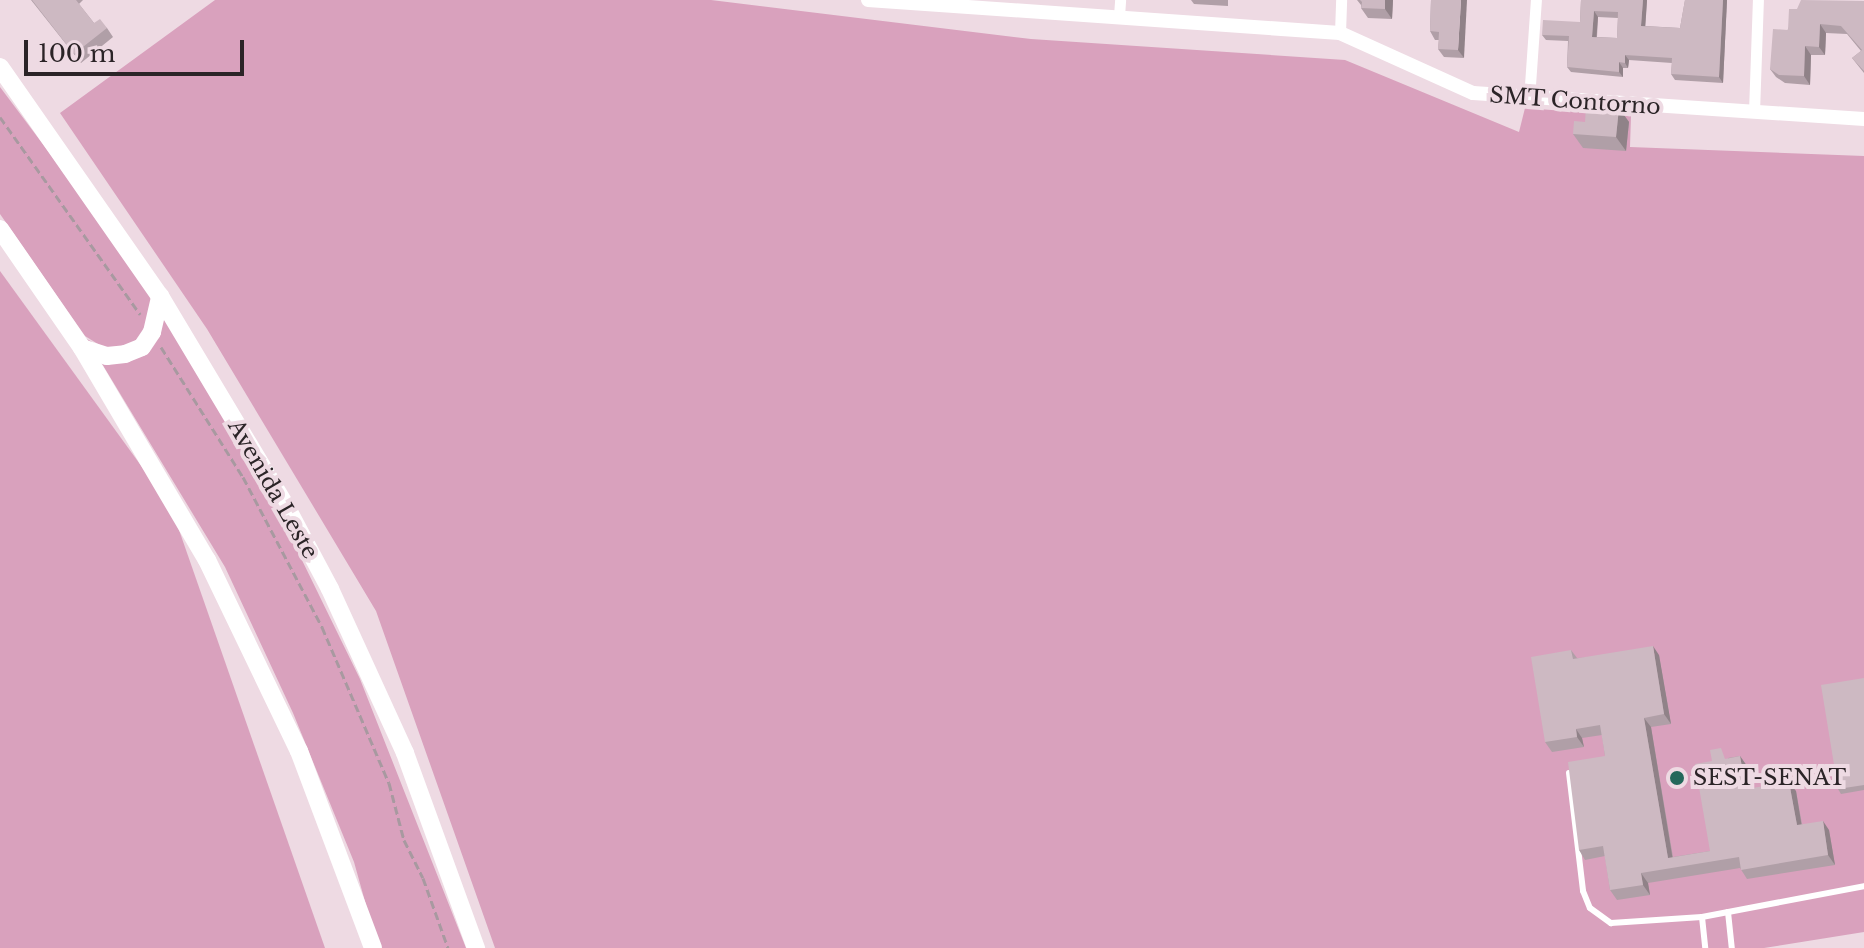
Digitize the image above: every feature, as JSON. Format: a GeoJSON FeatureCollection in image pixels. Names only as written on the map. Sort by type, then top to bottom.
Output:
{"type":"FeatureCollection","features":[{"type":"Feature","properties":{"kind":"main road","name":"Avenida Leste"},"geometry":{"type":"LineString","coordinates":[[0,67],[160,296],[288,510],[336,603],[405,753],[476,948]]}},
{"type":"Feature","properties":{"kind":"main road"},"geometry":{"type":"LineString","coordinates":[[0,229],[82,348],[174,502],[233,611],[299,751],[373,948]]}},
{"type":"Feature","properties":{"kind":"main road"},"geometry":{"type":"LineString","coordinates":[[82,348],[107,356],[125,354],[142,347],[152,332],[160,296]]}},
{"type":"Feature","properties":{"kind":"street","name":"SMT Contorno"},"geometry":{"type":"LineString","coordinates":[[868,0],[1340,33],[1473,93],[1864,119]]}},
{"type":"Feature","properties":{"kind":"street"},"geometry":{"type":"LineString","coordinates":[[1119,16],[1120,0]]}},
{"type":"Feature","properties":{"kind":"street"},"geometry":{"type":"LineString","coordinates":[[1340,33],[1341,0]]}},
{"type":"Feature","properties":{"kind":"street"},"geometry":{"type":"LineString","coordinates":[[1529,99],[1536,0]]}},
{"type":"Feature","properties":{"kind":"street"},"geometry":{"type":"LineString","coordinates":[[1754,112],[1758,0]]}},
{"type":"Feature","properties":{"kind":"lane"},"geometry":{"type":"LineString","coordinates":[[1569,773],[1583,891],[1590,908],[1600,918],[1620,925],[1702,917],[1864,886]]}},
{"type":"Feature","properties":{"kind":"lane"},"geometry":{"type":"LineString","coordinates":[[1728,912],[1732,948]]}},
{"type":"Feature","properties":{"kind":"lane"},"geometry":{"type":"LineString","coordinates":[[1702,917],[1705,948]]}},
{"type":"Feature","properties":{"kind":"path"},"geometry":{"type":"LineString","coordinates":[[0,117],[152,332],[243,477],[322,627],[384,769],[404,840],[423,878],[448,948]]}},
{"type":"Feature","properties":{"kind":"shaded area"},"geometry":{"type":"Polygon","coordinates":[[[215,0],[711,0],[1031,39],[1345,60],[1519,132],[1525,108],[1631,116],[1630,147],[1864,156],[1864,932],[1764,948],[495,948],[376,611],[207,329],[60,113],[215,0]]]}},
{"type":"Feature","properties":{"kind":"shaded area"},"geometry":{"type":"Polygon","coordinates":[[[0,87],[159,299],[151,341],[106,349],[85,336],[0,214],[0,87]]]}},
{"type":"Feature","properties":{"kind":"shaded area"},"geometry":{"type":"Polygon","coordinates":[[[0,271],[171,507],[325,948],[0,948],[0,271]]]}},
{"type":"Feature","properties":{"kind":"shaded area"},"geometry":{"type":"Polygon","coordinates":[[[165,314],[278,511],[360,679],[466,948],[378,948],[354,862],[293,713],[225,567],[87,339],[106,350],[131,353],[165,314]]]}},
{"type":"Feature","properties":{"kind":"building"},"geometry":{"type":"Polygon","coordinates":[[[32,0],[76,0],[94,23],[100,19],[107,28],[74,54],[32,0]]]}},
{"type":"Feature","properties":{"kind":"building"},"geometry":{"type":"Polygon","coordinates":[[[1360,0],[1385,0],[1385,9],[1361,8],[1360,0]]]}},
{"type":"Feature","properties":{"kind":"building"},"geometry":{"type":"Polygon","coordinates":[[[1431,0],[1461,0],[1458,50],[1438,49],[1439,32],[1430,31],[1431,0]]]}},
{"type":"Feature","properties":{"kind":"building"},"geometry":{"type":"Polygon","coordinates":[[[1581,0],[1643,0],[1641,26],[1680,28],[1685,0],[1723,0],[1719,77],[1671,74],[1672,58],[1625,55],[1625,63],[1619,62],[1619,72],[1567,67],[1569,36],[1542,35],[1543,20],[1580,22],[1581,0]],[[1594,11],[1592,37],[1617,38],[1618,12],[1594,11]]]}},
{"type":"Feature","properties":{"kind":"building"},"geometry":{"type":"Polygon","coordinates":[[[1801,0],[1864,1],[1864,71],[1852,58],[1862,50],[1841,26],[1820,24],[1819,47],[1805,46],[1804,76],[1779,75],[1770,69],[1773,29],[1788,30],[1789,9],[1797,9],[1801,0]]]}},
{"type":"Feature","properties":{"kind":"building"},"geometry":{"type":"Polygon","coordinates":[[[1586,106],[1619,108],[1616,137],[1573,134],[1574,121],[1585,122],[1586,106]]]}},
{"type":"Feature","properties":{"kind":"building"},"geometry":{"type":"Polygon","coordinates":[[[1653,646],[1664,714],[1644,718],[1668,858],[1710,851],[1695,764],[1712,761],[1710,750],[1721,748],[1725,759],[1740,756],[1746,789],[1789,782],[1797,825],[1823,821],[1828,855],[1741,870],[1739,857],[1641,873],[1643,885],[1610,890],[1603,846],[1579,850],[1568,762],[1605,756],[1600,725],[1576,729],[1577,737],[1545,742],[1531,657],[1571,650],[1573,659],[1653,646]]]}},
{"type":"Feature","properties":{"kind":"building"},"geometry":{"type":"Polygon","coordinates":[[[1864,678],[1864,785],[1838,789],[1821,685],[1864,678]]]}},
{"type":"Feature","properties":{"kind":"place","name":"SEST-SENAT"},"geometry":{"type":"Point","coordinates":[1677,778]}}]}
